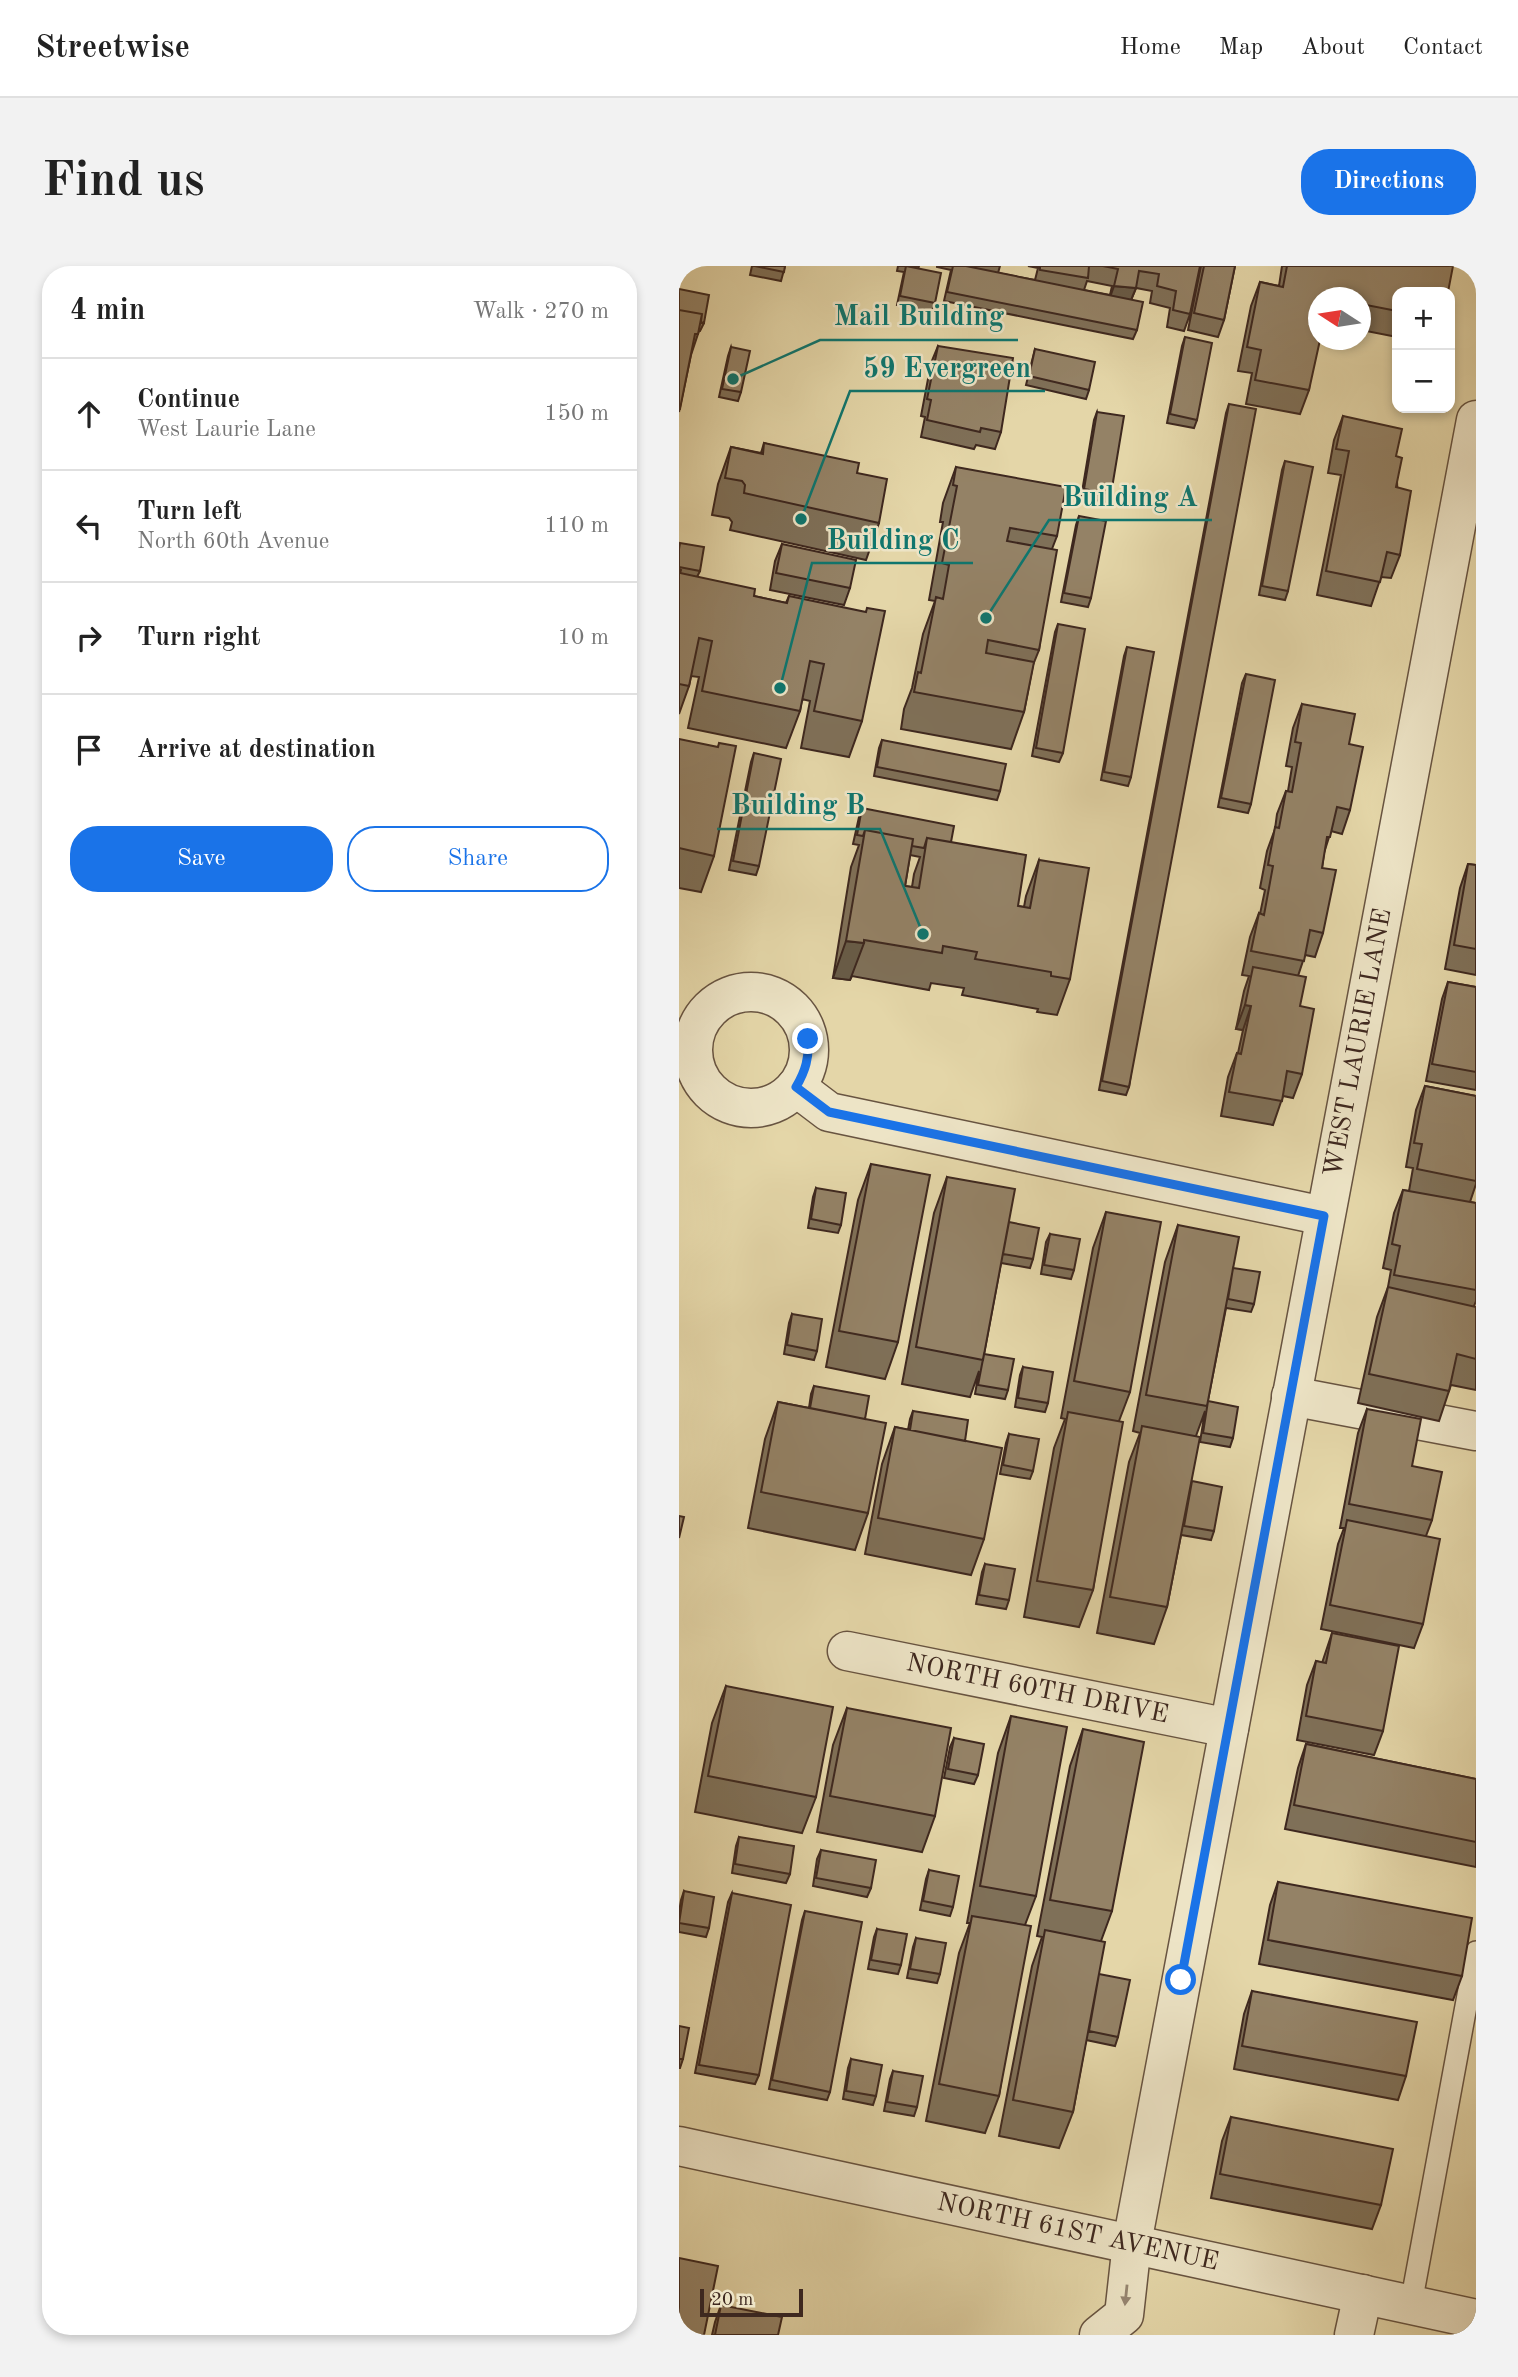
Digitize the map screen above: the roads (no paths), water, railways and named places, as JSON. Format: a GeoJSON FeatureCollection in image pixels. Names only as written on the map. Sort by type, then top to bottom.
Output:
{"type":"FeatureCollection","features":[{"type":"Feature","properties":{"kind":"street","name":"WEST LAURIE LANE"},"geometry":{"type":"LineString","coordinates":[[1098,2335],[1124,2315],[1132,2243],[1324,1216],[1468,506],[1476,420]]}},
{"type":"Feature","properties":{"kind":"street"},"geometry":{"type":"LineString","coordinates":[[796,1087],[829,1112],[1324,1216]]}},
{"type":"Feature","properties":{"kind":"street"},"geometry":{"type":"LineString","coordinates":[[1291,1396],[1476,1431]]}},
{"type":"Feature","properties":{"kind":"street","name":"NORTH 60TH DRIVE"},"geometry":{"type":"LineString","coordinates":[[848,1651],[1229,1728]]}},
{"type":"Feature","properties":{"kind":"street","name":"NORTH 61ST AVENUE"},"geometry":{"type":"LineString","coordinates":[[679,2146],[1476,2319]]}},
{"type":"Feature","properties":{"kind":"street"},"geometry":{"type":"LineString","coordinates":[[1354,2335],[1363,2294]]}},
{"type":"Feature","properties":{"kind":"lane"},"geometry":{"type":"LineString","coordinates":[[1411,2304],[1476,1952]]}},
{"type":"Feature","properties":{"kind":"place","name":"Mail Building"},"geometry":{"type":"Point","coordinates":[733,379]}},
{"type":"Feature","properties":{"kind":"place","name":"59 Evergreen"},"geometry":{"type":"Point","coordinates":[801,519]}},
{"type":"Feature","properties":{"kind":"place","name":"Building A"},"geometry":{"type":"Point","coordinates":[986,618]}},
{"type":"Feature","properties":{"kind":"place","name":"Building C"},"geometry":{"type":"Point","coordinates":[780,688]}},
{"type":"Feature","properties":{"kind":"place","name":"Building B"},"geometry":{"type":"Point","coordinates":[923,934]}}]}
